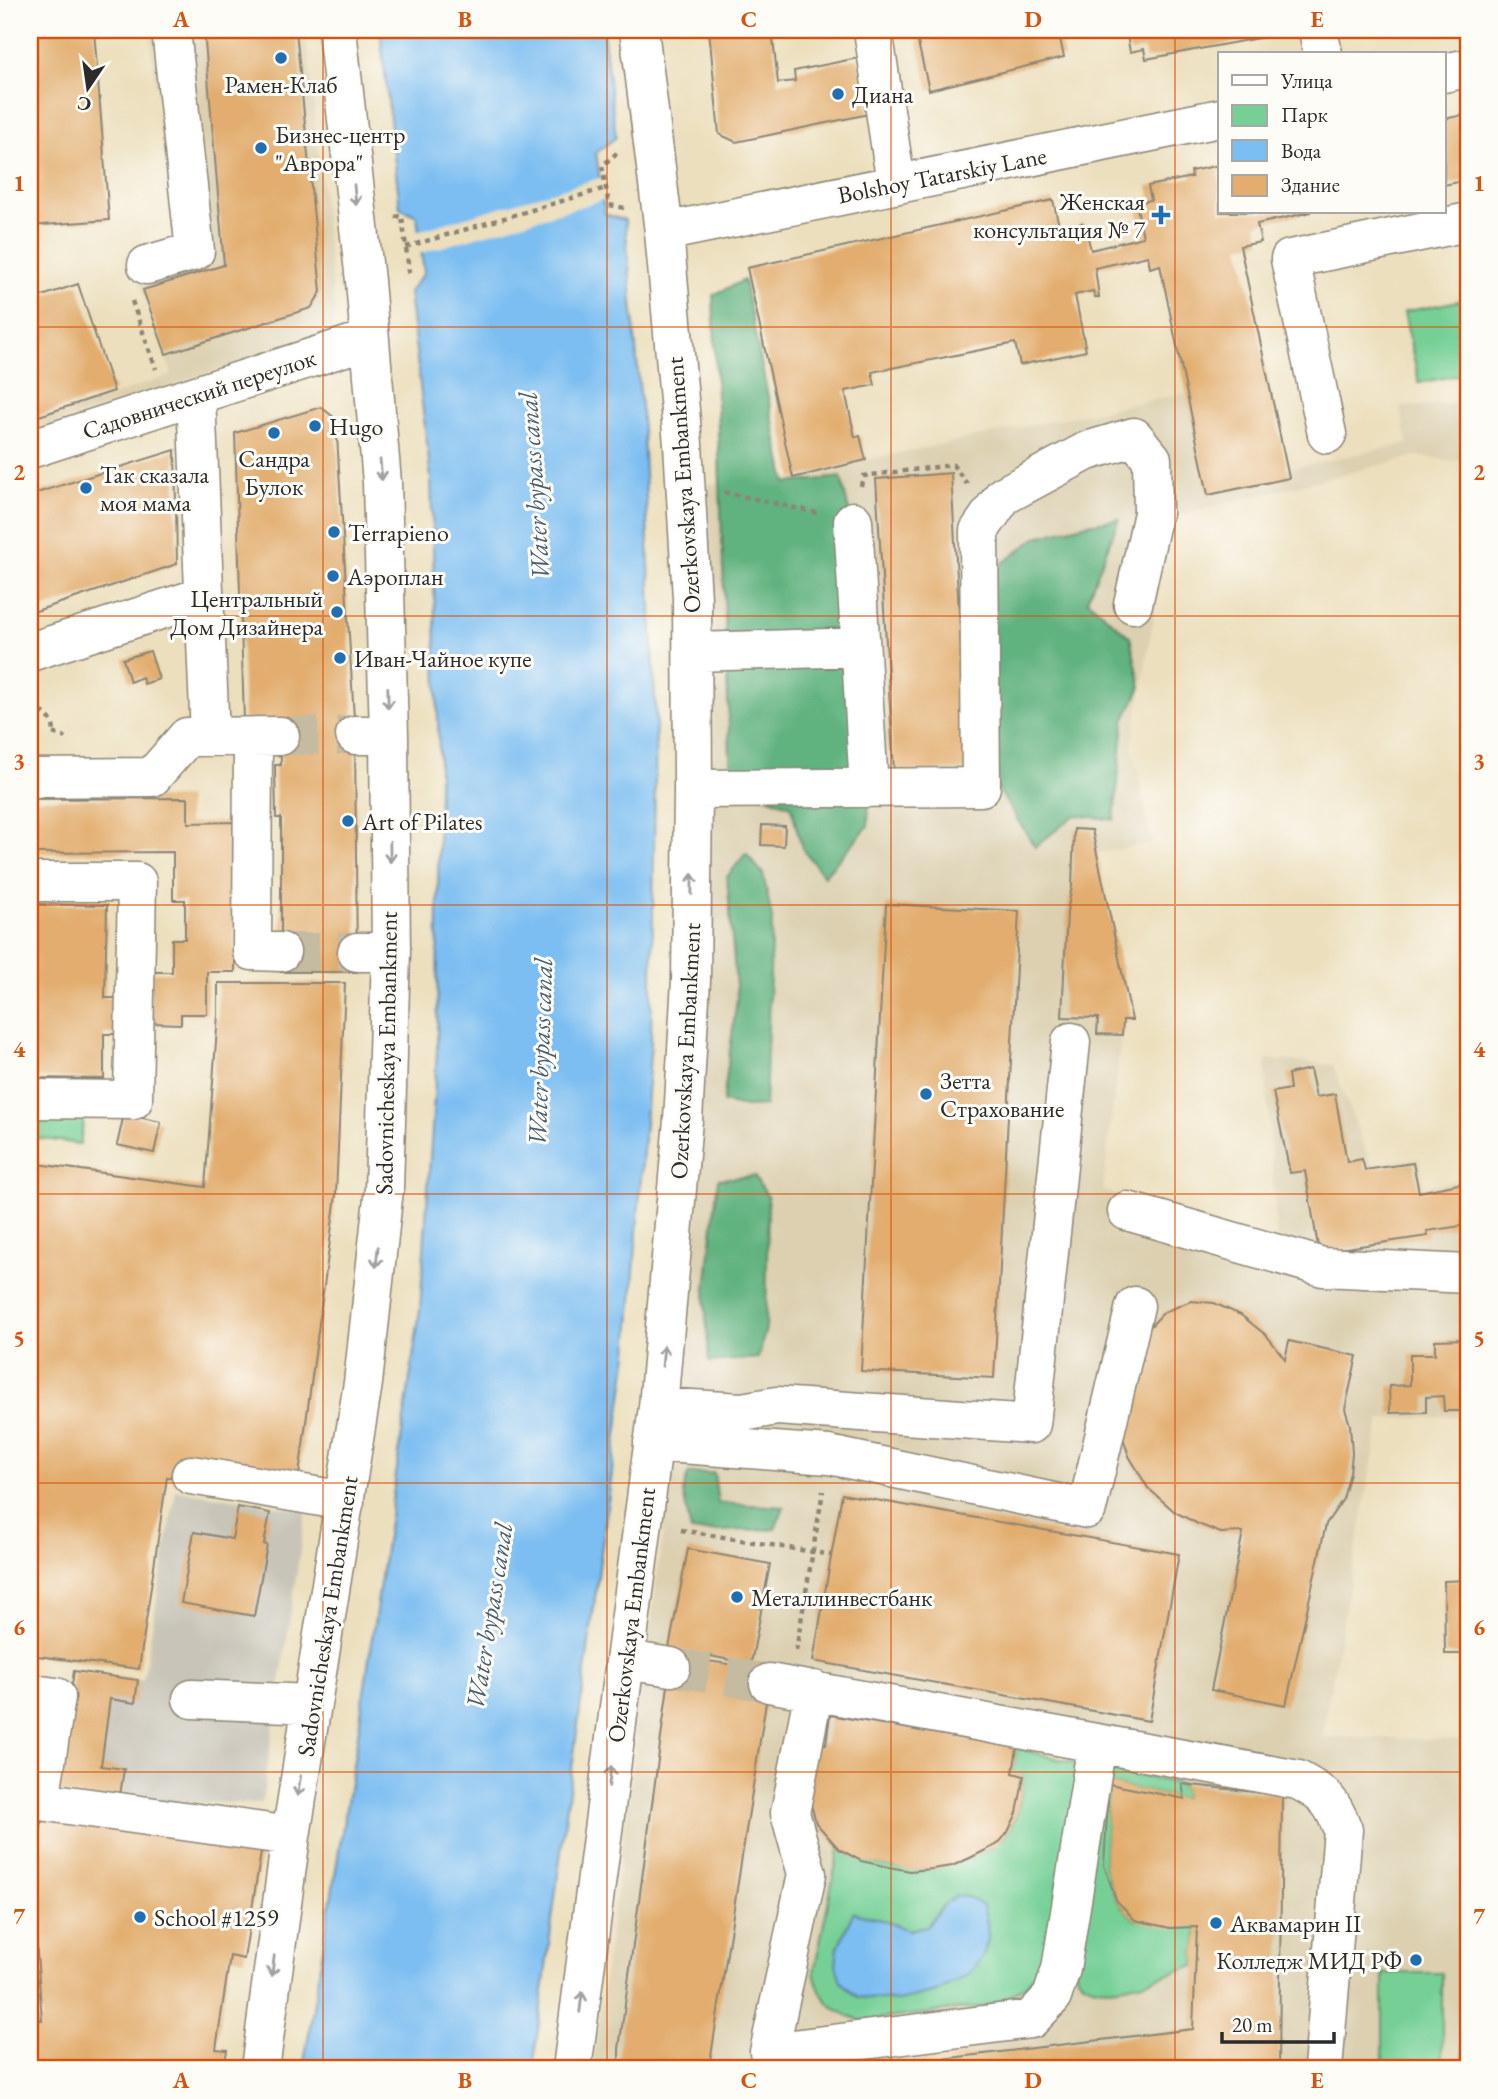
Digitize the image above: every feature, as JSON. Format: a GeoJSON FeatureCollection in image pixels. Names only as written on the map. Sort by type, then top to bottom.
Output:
{"type":"FeatureCollection","features":[{"type":"Feature","properties":{"kind":"street"},"geometry":{"type":"LineString","coordinates":[[147,265],[195,251],[171,30]]}},
{"type":"Feature","properties":{"kind":"street","name":"Sadovnicheskaya Embankment"},"geometry":{"type":"LineString","coordinates":[[260,2069],[291,1836],[345,1501],[374,1296],[384,1189],[374,952],[372,735],[382,483],[365,281],[337,30]]}},
{"type":"Feature","properties":{"kind":"street","name":"Ozerkovskaya Embankment"},"geometry":{"type":"LineString","coordinates":[[572,2069],[656,1424],[683,1120],[691,980],[692,599],[683,444],[650,221],[639,30]]}},
{"type":"Feature","properties":{"kind":"street"},"geometry":{"type":"LineString","coordinates":[[873,30],[896,184]]}},
{"type":"Feature","properties":{"kind":"street"},"geometry":{"type":"LineString","coordinates":[[1318,30],[1323,52]]}},
{"type":"Feature","properties":{"kind":"street"},"geometry":{"type":"LineString","coordinates":[[1446,73],[1468,68]]}},
{"type":"Feature","properties":{"kind":"street","name":"Bolshoy Tatarskiy Lane"},"geometry":{"type":"LineString","coordinates":[[650,221],[896,184],[1218,118]]}},
{"type":"Feature","properties":{"kind":"street"},"geometry":{"type":"LineString","coordinates":[[1327,434],[1290,259],[1468,222]]}},
{"type":"Feature","properties":{"kind":"street","name":"Садовнический переулок"},"geometry":{"type":"LineString","coordinates":[[30,449],[369,339]]}},
{"type":"Feature","properties":{"kind":"street"},"geometry":{"type":"LineString","coordinates":[[196,395],[209,737]]}},
{"type":"Feature","properties":{"kind":"street"},"geometry":{"type":"LineString","coordinates":[[693,789],[981,787],[979,531],[1003,496],[1087,451],[1134,437],[1152,459],[1153,513],[1133,604]]}},
{"type":"Feature","properties":{"kind":"street"},"geometry":{"type":"LineString","coordinates":[[853,521],[869,788]]}},
{"type":"Feature","properties":{"kind":"street"},"geometry":{"type":"LineString","coordinates":[[30,652],[204,596]]}},
{"type":"Feature","properties":{"kind":"street"},"geometry":{"type":"LineString","coordinates":[[692,652],[860,647]]}},
{"type":"Feature","properties":{"kind":"street"},"geometry":{"type":"LineString","coordinates":[[30,778],[152,777],[187,737],[266,736],[253,951],[281,951]]}},
{"type":"Feature","properties":{"kind":"street"},"geometry":{"type":"LineString","coordinates":[[30,882],[136,882],[133,1100],[30,1099]]}},
{"type":"Feature","properties":{"kind":"street"},"geometry":{"type":"LineString","coordinates":[[656,1424],[777,1406],[1031,1423],[1071,1042]]}},
{"type":"Feature","properties":{"kind":"street"},"geometry":{"type":"LineString","coordinates":[[1127,1211],[1323,1267],[1468,1274]]}},
{"type":"Feature","properties":{"kind":"street"},"geometry":{"type":"LineString","coordinates":[[656,1424],[829,1455],[1087,1509],[1135,1306]]}},
{"type":"Feature","properties":{"kind":"street"},"geometry":{"type":"LineString","coordinates":[[191,1475],[345,1501]]}},
{"type":"Feature","properties":{"kind":"street"},"geometry":{"type":"LineString","coordinates":[[625,1660],[671,1667]]}},
{"type":"Feature","properties":{"kind":"street"},"geometry":{"type":"LineString","coordinates":[[1097,1743],[1061,1969],[1052,1997],[1031,2019],[769,2052],[807,1874],[790,1813],[791,1686],[1298,1780],[1317,1790],[1334,1807],[1343,1830],[1324,2069]]}},
{"type":"Feature","properties":{"kind":"street"},"geometry":{"type":"LineString","coordinates":[[41,1695],[56,1697],[40,1801],[291,1836]]}},
{"type":"Feature","properties":{"kind":"street"},"geometry":{"type":"LineString","coordinates":[[192,1699],[312,1704]]}},
{"type":"Feature","properties":{"kind":"path"},"geometry":{"type":"LineString","coordinates":[[620,151],[602,166],[609,205],[650,221]]}},
{"type":"Feature","properties":{"kind":"path"},"geometry":{"type":"LineString","coordinates":[[406,247],[606,188]]}},
{"type":"Feature","properties":{"kind":"path"},"geometry":{"type":"LineString","coordinates":[[402,216],[409,271]]}},
{"type":"Feature","properties":{"kind":"path"},"geometry":{"type":"LineString","coordinates":[[147,265],[122,272],[156,370]]}},
{"type":"Feature","properties":{"kind":"path"},"geometry":{"type":"LineString","coordinates":[[727,493],[853,521],[863,476],[953,465],[990,514]]}},
{"type":"Feature","properties":{"kind":"path"},"geometry":{"type":"LineString","coordinates":[[30,704],[31,712],[44,713],[52,719],[55,729],[53,738]]}},
{"type":"Feature","properties":{"kind":"path"},"geometry":{"type":"LineString","coordinates":[[791,1686],[829,1455]]}},
{"type":"Feature","properties":{"kind":"path"},"geometry":{"type":"LineString","coordinates":[[673,1528],[831,1555]]}},
{"type":"Feature","properties":{"kind":"shaded area"},"geometry":{"type":"Polygon","coordinates":[[[149,30],[306,30],[335,316],[329,334],[30,432],[30,424],[172,375],[128,253],[175,241],[149,30]]]}},
{"type":"Feature","properties":{"kind":"shaded area"},"geometry":{"type":"Polygon","coordinates":[[[1186,393],[1209,495],[1288,478],[1287,469],[1408,443],[1400,407],[1468,403],[1468,459],[1454,461],[1417,456],[1170,517],[1132,745],[1152,843],[1097,853],[1132,1020],[1123,1020],[1103,1191],[1277,1244],[1265,1059],[1333,1065],[1371,1164],[1419,1158],[1424,1187],[1468,1178],[1468,1416],[1380,1419],[1322,1737],[1468,1740],[1468,2069],[592,2069],[637,1738],[627,1726],[639,1638],[650,1632],[669,1486],[661,1476],[672,1382],[685,1375],[701,1160],[693,1153],[707,767],[714,754],[707,484],[793,478],[866,460],[1186,393]]]}},
{"type":"Feature","properties":{"kind":"shaded area"},"geometry":{"type":"Polygon","coordinates":[[[176,1490],[306,1511],[262,1803],[119,1802],[123,1770],[101,1766],[110,1699],[134,1703],[138,1680],[143,1680],[176,1490]]]}},
{"type":"Feature","properties":{"kind":"green space"},"geometry":{"type":"Polygon","coordinates":[[[744,280],[786,483],[841,477],[875,622],[868,826],[824,876],[802,848],[791,806],[731,783],[713,295],[744,280]]]}},
{"type":"Feature","properties":{"kind":"green space"},"geometry":{"type":"Polygon","coordinates":[[[1468,299],[1468,373],[1419,383],[1404,312],[1468,299]]]}},
{"type":"Feature","properties":{"kind":"green space"},"geometry":{"type":"Polygon","coordinates":[[[1119,519],[1087,600],[1130,637],[1141,687],[1124,721],[1114,820],[1075,815],[1035,847],[989,775],[991,572],[1037,537],[1119,519]]]}},
{"type":"Feature","properties":{"kind":"green space"},"geometry":{"type":"Polygon","coordinates":[[[746,853],[763,874],[772,918],[765,1106],[745,1107],[723,1102],[737,998],[727,877],[746,853]]]}},
{"type":"Feature","properties":{"kind":"green space"},"geometry":{"type":"Polygon","coordinates":[[[30,1109],[84,1117],[80,1144],[30,1137],[30,1109]]]}},
{"type":"Feature","properties":{"kind":"green space"},"geometry":{"type":"Polygon","coordinates":[[[754,1176],[768,1197],[766,1328],[758,1358],[709,1362],[705,1298],[718,1179],[754,1176]]]}},
{"type":"Feature","properties":{"kind":"green space"},"geometry":{"type":"Polygon","coordinates":[[[714,1473],[718,1503],[784,1507],[775,1529],[691,1532],[683,1492],[688,1474],[714,1473]]]}},
{"type":"Feature","properties":{"kind":"green space"},"geometry":{"type":"Polygon","coordinates":[[[1017,1748],[1081,1765],[1043,1964],[1026,1985],[988,2006],[862,2021],[837,2010],[820,1991],[814,1972],[839,1849],[873,1864],[908,1870],[943,1866],[978,1854],[1002,1840],[1015,1819],[1024,1776],[1013,1773],[1017,1748]],[[940,1909],[927,1926],[909,1930],[879,1919],[853,1914],[838,1947],[936,1992],[940,1909]]]}},
{"type":"Feature","properties":{"kind":"green space"},"geometry":{"type":"Polygon","coordinates":[[[1102,1769],[1182,1784],[1185,1799],[1109,1784],[1104,1865],[1116,1900],[1135,1920],[1197,1927],[1195,1965],[1154,1979],[1105,1988],[1092,1986],[1081,1980],[1075,1970],[1102,1769]]]}},
{"type":"Feature","properties":{"kind":"green space"},"geometry":{"type":"Polygon","coordinates":[[[1468,1925],[1468,2059],[1463,2058],[1461,1954],[1468,1925]]]}},
{"type":"Feature","properties":{"kind":"green space"},"geometry":{"type":"Polygon","coordinates":[[[1383,1973],[1442,1973],[1442,2069],[1383,2069],[1383,1973]]]}},
{"type":"Feature","properties":{"kind":"water","name":"Water bypass canal"},"geometry":{"type":"Polygon","coordinates":[[[380,30],[603,30],[616,137],[596,153],[605,214],[625,220],[643,430],[656,719],[651,1042],[628,1353],[533,2069],[303,2069],[357,1741],[420,1310],[437,1052],[439,757],[431,479],[409,292],[424,273],[417,216],[400,208],[380,30]]]}},
{"type":"Feature","properties":{"kind":"water"},"geometry":{"type":"Polygon","coordinates":[[[956,1895],[970,1898],[983,1906],[987,1922],[988,1939],[983,1956],[968,1975],[936,1992],[898,2001],[858,1997],[841,1982],[836,1965],[838,1947],[853,1913],[909,1930],[927,1926],[940,1909],[956,1895]]]}},
{"type":"Feature","properties":{"kind":"pier"},"geometry":{"type":"Polygon","coordinates":[[[603,177],[606,199],[418,254],[415,232],[603,177]]]}},
{"type":"Feature","properties":{"kind":"building"},"geometry":{"type":"Polygon","coordinates":[[[30,30],[94,30],[109,220],[30,226],[30,30]]]}},
{"type":"Feature","properties":{"kind":"building","name":"Бизнес-центр \"Аврора\""},"geometry":{"type":"Polygon","coordinates":[[[204,30],[296,30],[321,292],[311,308],[166,354],[143,290],[224,265],[204,30]]]}},
{"type":"Feature","properties":{"kind":"building"},"geometry":{"type":"Polygon","coordinates":[[[709,30],[772,30],[778,83],[795,81],[794,71],[858,58],[869,114],[736,142],[719,134],[709,30]]]}},
{"type":"Feature","properties":{"kind":"building"},"geometry":{"type":"Polygon","coordinates":[[[915,30],[1058,30],[1064,57],[929,90],[915,30]]]}},
{"type":"Feature","properties":{"kind":"building"},"geometry":{"type":"Polygon","coordinates":[[[1126,30],[1296,31],[1146,59],[1144,49],[1130,52],[1126,30]]]}},
{"type":"Feature","properties":{"kind":"building"},"geometry":{"type":"Polygon","coordinates":[[[1468,114],[1468,180],[1446,185],[1446,119],[1468,114]]]}},
{"type":"Feature","properties":{"kind":"building"},"geometry":{"type":"Polygon","coordinates":[[[1218,165],[1218,214],[1302,214],[1257,224],[1261,242],[1240,246],[1289,478],[1208,495],[1160,265],[1150,268],[1148,256],[1095,268],[1099,297],[1095,297],[1093,291],[1075,295],[1086,351],[1020,365],[1015,343],[872,372],[875,385],[845,391],[855,437],[860,436],[866,460],[793,478],[747,268],[1053,200],[1061,234],[1079,229],[1079,224],[1082,223],[1091,250],[1143,237],[1136,203],[1151,200],[1148,186],[1192,177],[1191,171],[1218,165]]]}},
{"type":"Feature","properties":{"kind":"building"},"geometry":{"type":"Polygon","coordinates":[[[78,284],[114,391],[30,419],[30,300],[78,284]]]}},
{"type":"Feature","properties":{"kind":"building"},"geometry":{"type":"Polygon","coordinates":[[[321,407],[336,419],[355,735],[357,972],[281,972],[281,818],[276,818],[275,765],[281,765],[280,719],[244,720],[235,433],[321,407]]]}},
{"type":"Feature","properties":{"kind":"building"},"geometry":{"type":"Polygon","coordinates":[[[175,450],[177,564],[30,613],[30,495],[175,450]]]}},
{"type":"Feature","properties":{"kind":"building"},"geometry":{"type":"Polygon","coordinates":[[[951,473],[968,769],[894,772],[876,479],[951,473]]]}},
{"type":"Feature","properties":{"kind":"building"},"geometry":{"type":"Polygon","coordinates":[[[150,651],[159,679],[144,684],[142,677],[130,682],[123,659],[150,651]]]}},
{"type":"Feature","properties":{"kind":"building"},"geometry":{"type":"Polygon","coordinates":[[[188,798],[188,823],[236,822],[235,972],[207,972],[207,1014],[181,1014],[181,1024],[151,1023],[152,972],[172,972],[172,939],[185,939],[185,900],[173,900],[173,852],[30,853],[30,799],[188,798]]]}},
{"type":"Feature","properties":{"kind":"building"},"geometry":{"type":"Polygon","coordinates":[[[762,825],[785,826],[784,846],[761,845],[762,825]]]}},
{"type":"Feature","properties":{"kind":"building"},"geometry":{"type":"Polygon","coordinates":[[[1074,829],[1092,830],[1132,1020],[1123,1020],[1122,1035],[1097,1034],[1098,1018],[1062,1017],[1074,829]]]}},
{"type":"Feature","properties":{"kind":"building"},"geometry":{"type":"Polygon","coordinates":[[[30,904],[107,905],[105,998],[119,998],[119,1034],[104,1034],[104,1079],[30,1078],[30,904]]]}},
{"type":"Feature","properties":{"kind":"building"},"geometry":{"type":"Polygon","coordinates":[[[886,904],[1019,911],[994,1378],[861,1371],[886,904]]]}},
{"type":"Feature","properties":{"kind":"building"},"geometry":{"type":"Polygon","coordinates":[[[218,983],[345,983],[336,1195],[296,1498],[167,1477],[139,1669],[30,1655],[30,1163],[205,1187],[218,983]]]}},
{"type":"Feature","properties":{"kind":"building"},"geometry":{"type":"Polygon","coordinates":[[[1310,1069],[1316,1097],[1335,1094],[1347,1162],[1362,1159],[1365,1170],[1413,1163],[1419,1192],[1468,1182],[1468,1225],[1427,1231],[1428,1236],[1319,1252],[1305,1171],[1290,1173],[1273,1092],[1290,1089],[1288,1074],[1310,1069]]]}},
{"type":"Feature","properties":{"kind":"building"},"geometry":{"type":"Polygon","coordinates":[[[124,1114],[161,1122],[154,1153],[117,1145],[124,1114]]]}},
{"type":"Feature","properties":{"kind":"building"},"geometry":{"type":"Polygon","coordinates":[[[1191,1301],[1214,1303],[1241,1315],[1267,1336],[1285,1359],[1289,1341],[1357,1356],[1345,1409],[1350,1425],[1350,1473],[1343,1499],[1326,1524],[1286,1705],[1211,1690],[1243,1532],[1221,1533],[1175,1512],[1148,1488],[1129,1456],[1119,1426],[1149,1328],[1164,1312],[1191,1301]]]}},
{"type":"Feature","properties":{"kind":"building"},"geometry":{"type":"Polygon","coordinates":[[[1468,1339],[1468,1411],[1444,1411],[1443,1396],[1426,1397],[1426,1412],[1390,1413],[1389,1386],[1410,1385],[1410,1354],[1435,1354],[1435,1340],[1468,1339]]]}},
{"type":"Feature","properties":{"kind":"building"},"geometry":{"type":"Polygon","coordinates":[[[842,1494],[1179,1554],[1149,1721],[813,1661],[842,1494]]]}},
{"type":"Feature","properties":{"kind":"building"},"geometry":{"type":"Polygon","coordinates":[[[238,1507],[270,1513],[254,1616],[181,1603],[194,1532],[232,1539],[238,1507]]]}},
{"type":"Feature","properties":{"kind":"building"},"geometry":{"type":"Polygon","coordinates":[[[688,1549],[770,1564],[751,1664],[669,1648],[688,1549]]]}},
{"type":"Feature","properties":{"kind":"building"},"geometry":{"type":"Polygon","coordinates":[[[1468,1580],[1468,1654],[1445,1654],[1444,1581],[1468,1580]]]}},
{"type":"Feature","properties":{"kind":"building"},"geometry":{"type":"Polygon","coordinates":[[[672,1656],[771,1670],[709,2069],[619,2069],[619,2049],[672,1656]]]}},
{"type":"Feature","properties":{"kind":"building"},"geometry":{"type":"Polygon","coordinates":[[[74,1671],[138,1680],[135,1703],[110,1699],[101,1766],[124,1769],[119,1802],[56,1793],[74,1671]]]}},
{"type":"Feature","properties":{"kind":"building"},"geometry":{"type":"Polygon","coordinates":[[[830,1715],[1017,1748],[1013,1773],[1024,1776],[1017,1813],[1008,1832],[998,1844],[970,1858],[952,1866],[932,1869],[910,1871],[861,1861],[839,1849],[816,1823],[807,1789],[814,1742],[826,1744],[830,1715]]]}},
{"type":"Feature","properties":{"kind":"building","name":"Аквамарин II"},"geometry":{"type":"Polygon","coordinates":[[[1109,1784],[1185,1799],[1182,1784],[1282,1795],[1279,2069],[866,2069],[1193,2029],[1197,1927],[1170,1928],[1135,1920],[1116,1900],[1104,1865],[1109,1784]]]}},
{"type":"Feature","properties":{"kind":"building","name":"School #1259"},"geometry":{"type":"Polygon","coordinates":[[[43,1815],[262,1846],[244,1959],[230,1956],[216,2049],[227,2050],[224,2069],[30,2069],[30,2020],[42,2020],[36,1940],[30,1940],[30,1878],[43,1815]]]}},
{"type":"Feature","properties":{"kind":"tunnel"},"geometry":{"type":"LineString","coordinates":[[280,736],[355,735]]}},
{"type":"Feature","properties":{"kind":"tunnel"},"geometry":{"type":"LineString","coordinates":[[281,952],[357,952]]}},
{"type":"Feature","properties":{"kind":"tunnel"},"geometry":{"type":"LineString","coordinates":[[671,1667],[769,1683]]}},
{"type":"Feature","properties":{"kind":"place","name":"Рамен-Клаб"},"geometry":{"type":"Point","coordinates":[281,58]}},
{"type":"Feature","properties":{"kind":"place","name":"Диана"},"geometry":{"type":"Point","coordinates":[838,94]}},
{"type":"Feature","properties":{"kind":"place","name":"Бизнес-центр \"Аврора\""},"geometry":{"type":"Point","coordinates":[261,148]}},
{"type":"Feature","properties":{"kind":"place","name":"Женская консультация № 7"},"geometry":{"type":"Point","coordinates":[1161,215]}},
{"type":"Feature","properties":{"kind":"place","name":"Hugo"},"geometry":{"type":"Point","coordinates":[315,426]}},
{"type":"Feature","properties":{"kind":"place","name":"Сандра Булок"},"geometry":{"type":"Point","coordinates":[274,433]}},
{"type":"Feature","properties":{"kind":"place","name":"Так сказала моя мама"},"geometry":{"type":"Point","coordinates":[86,488]}},
{"type":"Feature","properties":{"kind":"place","name":"Terrapieno"},"geometry":{"type":"Point","coordinates":[334,532]}},
{"type":"Feature","properties":{"kind":"place","name":"Аэроплан"},"geometry":{"type":"Point","coordinates":[333,576]}},
{"type":"Feature","properties":{"kind":"place","name":"Центральный Дом Дизайнера"},"geometry":{"type":"Point","coordinates":[337,612]}},
{"type":"Feature","properties":{"kind":"place","name":"Иван-Чайное купе"},"geometry":{"type":"Point","coordinates":[340,658]}},
{"type":"Feature","properties":{"kind":"place","name":"Art of Pilates"},"geometry":{"type":"Point","coordinates":[348,821]}},
{"type":"Feature","properties":{"kind":"place","name":"Зетта Страхование"},"geometry":{"type":"Point","coordinates":[926,1094]}},
{"type":"Feature","properties":{"kind":"place","name":"Металлинвестбанк"},"geometry":{"type":"Point","coordinates":[737,1597]}},
{"type":"Feature","properties":{"kind":"place","name":"School #1259"},"geometry":{"type":"Point","coordinates":[140,1917]}},
{"type":"Feature","properties":{"kind":"place","name":"Аквамарин II"},"geometry":{"type":"Point","coordinates":[1216,1923]}},
{"type":"Feature","properties":{"kind":"place","name":"Колледж МИД РФ"},"geometry":{"type":"Point","coordinates":[1416,1960]}}]}
